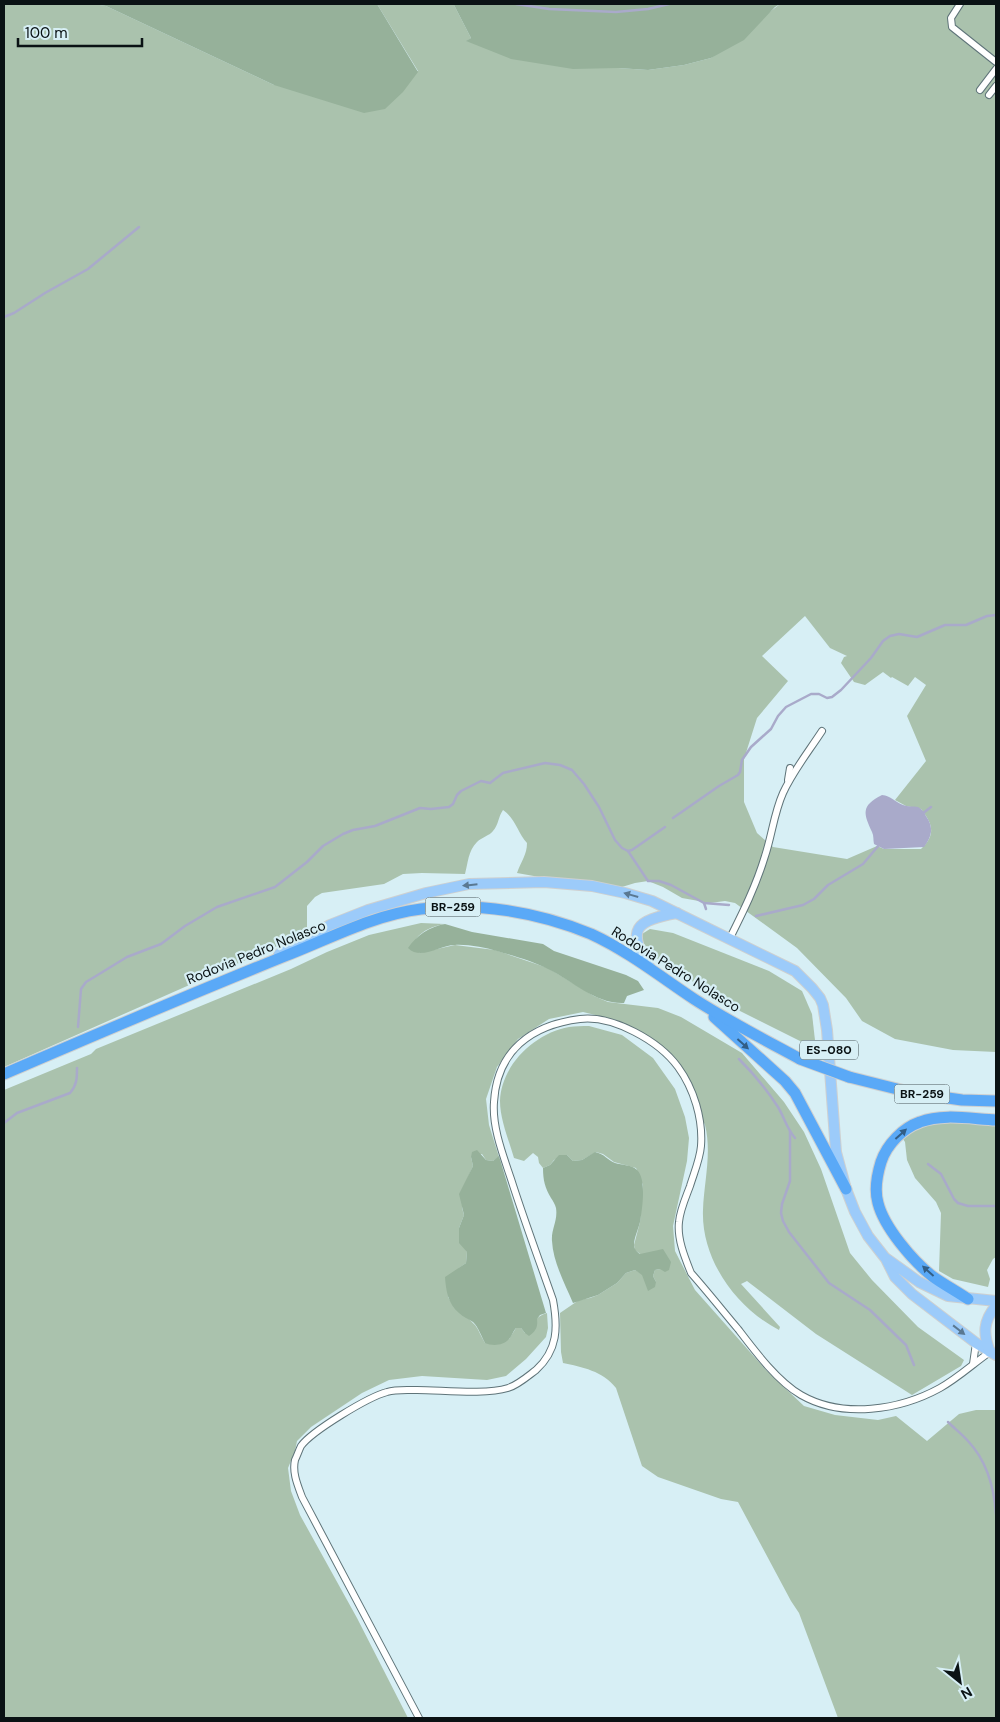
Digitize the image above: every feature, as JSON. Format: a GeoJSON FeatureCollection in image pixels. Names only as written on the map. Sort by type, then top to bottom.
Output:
{"type":"FeatureCollection","features":[{"type":"Feature","properties":{"kind":"highway","name":"Rodovia Pedro Nolasco"},"geometry":{"type":"LineString","coordinates":[[4,1074],[255,968],[381,918],[422,909],[471,906],[543,918],[592,935],[650,968],[694,999],[732,1022],[800,1059],[849,1077],[913,1093],[962,1100],[996,1101]]}},
{"type":"Feature","properties":{"kind":"highway","name":"ES-080"},"geometry":{"type":"LineString","coordinates":[[694,999],[785,1081],[795,1094],[846,1189]]}},
{"type":"Feature","properties":{"kind":"highway","name":"ES-080"},"geometry":{"type":"LineString","coordinates":[[968,1299],[933,1276],[899,1240],[883,1215],[878,1203],[876,1190],[877,1175],[882,1158],[888,1147],[908,1128],[920,1122],[937,1118],[996,1120]]}},
{"type":"Feature","properties":{"kind":"main road"},"geometry":{"type":"LineString","coordinates":[[255,968],[330,925],[352,916],[426,893],[469,884],[544,882],[592,886],[652,901],[677,913]]}},
{"type":"Feature","properties":{"kind":"main road","name":"ES-080"},"geometry":{"type":"LineString","coordinates":[[677,913],[794,971],[820,998],[827,1030],[836,1152],[846,1189],[855,1212],[868,1236],[886,1259],[919,1282],[948,1296],[996,1301]]}},
{"type":"Feature","properties":{"kind":"main road"},"geometry":{"type":"LineString","coordinates":[[650,968],[638,947],[636,930],[646,921],[657,916],[677,913]]}},
{"type":"Feature","properties":{"kind":"main road"},"geometry":{"type":"LineString","coordinates":[[886,1259],[895,1277],[912,1294],[976,1343],[993,1353]]}},
{"type":"Feature","properties":{"kind":"main road"},"geometry":{"type":"LineString","coordinates":[[993,1353],[985,1336],[984,1327],[996,1306]]}},
{"type":"Feature","properties":{"kind":"street"},"geometry":{"type":"LineString","coordinates":[[960,4],[951,18],[954,30],[996,62]]}},
{"type":"Feature","properties":{"kind":"street"},"geometry":{"type":"LineString","coordinates":[[980,90],[996,69]]}},
{"type":"Feature","properties":{"kind":"street"},"geometry":{"type":"LineString","coordinates":[[989,95],[996,86]]}},
{"type":"Feature","properties":{"kind":"street"},"geometry":{"type":"LineString","coordinates":[[729,940],[750,901],[766,854],[776,811],[788,783],[822,731]]}},
{"type":"Feature","properties":{"kind":"street"},"geometry":{"type":"LineString","coordinates":[[788,783],[790,768]]}},
{"type":"Feature","properties":{"kind":"street"},"geometry":{"type":"LineString","coordinates":[[419,1718],[302,1497],[295,1475],[295,1462],[300,1447],[311,1436],[347,1412],[387,1391],[480,1391],[508,1388],[528,1376],[542,1364],[552,1348],[557,1331],[553,1300],[503,1156],[494,1116],[495,1095],[500,1070],[514,1048],[531,1034],[561,1021],[585,1018],[608,1021],[636,1032],[664,1053],[678,1067],[694,1096],[701,1130],[701,1147],[679,1222],[681,1244],[685,1259],[692,1273],[762,1360],[801,1394],[828,1405],[855,1408],[891,1406],[918,1398],[942,1387],[973,1364],[993,1353]]}},
{"type":"Feature","properties":{"kind":"street"},"geometry":{"type":"LineString","coordinates":[[973,1364],[976,1343]]}},
{"type":"Feature","properties":{"kind":"green space"},"geometry":{"type":"Polygon","coordinates":[[[4,4],[94,4],[106,6],[274,85],[418,71],[377,4],[450,4],[454,5],[471,38],[467,41],[618,68],[648,70],[684,65],[711,58],[780,4],[996,4],[996,1052],[953,1050],[895,1039],[862,1021],[846,998],[797,948],[735,903],[725,901],[710,903],[682,898],[648,881],[612,890],[517,873],[525,855],[527,843],[511,817],[503,810],[493,831],[479,840],[472,849],[465,874],[403,874],[384,884],[322,893],[315,897],[307,906],[307,933],[4,1067],[4,4]],[[805,616],[762,656],[788,681],[757,718],[744,759],[744,802],[757,833],[773,847],[847,859],[877,846],[884,849],[921,849],[931,834],[928,820],[921,809],[906,806],[895,800],[926,761],[907,716],[926,685],[915,677],[908,686],[883,672],[865,685],[854,682],[841,663],[844,657],[847,656],[830,648],[805,616]]]}},
{"type":"Feature","properties":{"kind":"green space"},"geometry":{"type":"Polygon","coordinates":[[[94,4],[377,4],[418,72],[403,92],[385,109],[364,113],[274,85],[106,6],[94,4]]]}},
{"type":"Feature","properties":{"kind":"green space"},"geometry":{"type":"Polygon","coordinates":[[[450,4],[780,4],[744,40],[711,58],[684,65],[648,70],[618,68],[573,69],[511,59],[466,41],[471,38],[454,5],[450,4]]]}},
{"type":"Feature","properties":{"kind":"green space"},"geometry":{"type":"Polygon","coordinates":[[[421,923],[445,924],[429,929],[416,939],[419,953],[455,945],[495,950],[548,968],[594,996],[608,1002],[658,1008],[681,1017],[742,1053],[784,1102],[804,1132],[821,1169],[850,1253],[872,1280],[918,1327],[964,1360],[961,1366],[912,1395],[816,1334],[747,1281],[741,1284],[780,1327],[779,1330],[763,1321],[749,1309],[724,1280],[708,1246],[703,1210],[708,1157],[707,1136],[705,1125],[681,1071],[650,1039],[616,1020],[583,1012],[549,1019],[518,1039],[497,1067],[486,1099],[489,1125],[499,1157],[493,1161],[486,1160],[482,1154],[471,1157],[473,1166],[462,1196],[464,1215],[459,1228],[467,1252],[466,1263],[459,1268],[448,1297],[458,1310],[475,1325],[485,1343],[509,1339],[516,1328],[521,1328],[525,1333],[537,1318],[547,1313],[548,1328],[546,1337],[526,1359],[506,1376],[487,1380],[422,1376],[389,1380],[362,1393],[311,1427],[297,1441],[288,1468],[291,1491],[300,1515],[357,1618],[408,1718],[4,1718],[4,1090],[91,1054],[96,1049],[369,935],[421,923]]]}},
{"type":"Feature","properties":{"kind":"green space"},"geometry":{"type":"Polygon","coordinates":[[[445,924],[472,932],[543,944],[554,951],[626,975],[638,981],[644,990],[627,996],[624,1003],[613,1002],[603,1000],[584,991],[542,966],[493,950],[455,945],[419,953],[413,952],[408,948],[424,932],[445,924]]]}},
{"type":"Feature","properties":{"kind":"green space"},"geometry":{"type":"Polygon","coordinates":[[[650,929],[673,933],[769,971],[802,991],[812,1014],[816,1049],[732,1007],[644,950],[642,934],[650,929]]]}},
{"type":"Feature","properties":{"kind":"green space"},"geometry":{"type":"Polygon","coordinates":[[[576,1026],[589,1026],[622,1035],[653,1058],[675,1089],[685,1117],[689,1138],[687,1161],[673,1226],[675,1251],[695,1290],[766,1370],[804,1406],[835,1415],[878,1420],[896,1416],[927,1441],[959,1414],[976,1410],[996,1410],[996,1718],[838,1718],[799,1613],[738,1502],[721,1499],[658,1477],[642,1466],[616,1388],[599,1374],[585,1368],[563,1363],[560,1313],[579,1300],[598,1295],[617,1283],[626,1273],[635,1270],[656,1282],[653,1276],[655,1270],[660,1269],[635,1250],[634,1245],[640,1222],[643,1185],[636,1168],[614,1162],[603,1154],[596,1152],[582,1160],[573,1161],[567,1155],[554,1160],[550,1165],[543,1168],[539,1163],[538,1157],[533,1153],[524,1161],[514,1158],[505,1130],[500,1101],[506,1075],[513,1063],[532,1044],[556,1030],[576,1026]]]}},
{"type":"Feature","properties":{"kind":"green space"},"geometry":{"type":"Polygon","coordinates":[[[939,1119],[996,1122],[996,1257],[987,1270],[990,1279],[988,1287],[953,1279],[939,1271],[941,1213],[936,1202],[915,1178],[907,1160],[905,1142],[899,1133],[939,1119]]]}},
{"type":"Feature","properties":{"kind":"green space"},"geometry":{"type":"Polygon","coordinates":[[[477,1150],[486,1160],[493,1161],[499,1156],[546,1313],[540,1315],[537,1319],[536,1329],[529,1336],[521,1328],[516,1328],[507,1341],[497,1345],[485,1343],[475,1324],[452,1306],[445,1282],[445,1277],[466,1263],[467,1252],[459,1243],[459,1228],[464,1215],[459,1194],[473,1166],[472,1152],[477,1150]]]}},
{"type":"Feature","properties":{"kind":"green space"},"geometry":{"type":"Polygon","coordinates":[[[595,1152],[615,1163],[632,1167],[640,1174],[643,1187],[643,1203],[634,1245],[635,1248],[640,1254],[663,1249],[671,1262],[669,1270],[665,1272],[660,1269],[655,1270],[653,1276],[656,1282],[655,1287],[648,1291],[642,1275],[635,1270],[626,1273],[617,1283],[598,1295],[573,1303],[560,1273],[553,1249],[552,1237],[556,1208],[546,1187],[543,1168],[550,1165],[559,1155],[567,1155],[573,1161],[582,1160],[595,1152]]]}},
{"type":"Feature","properties":{"kind":"water"},"geometry":{"type":"Polygon","coordinates":[[[882,795],[903,805],[918,807],[923,811],[929,820],[931,828],[929,839],[924,847],[884,849],[874,844],[866,811],[870,803],[882,795]]]}},
{"type":"Feature","properties":{"kind":"waterway"},"geometry":{"type":"LineString","coordinates":[[516,4],[549,9],[616,12],[648,9],[669,4]]}},
{"type":"Feature","properties":{"kind":"waterway"},"geometry":{"type":"LineString","coordinates":[[4,317],[88,269],[139,227]]}},
{"type":"Feature","properties":{"kind":"waterway"},"geometry":{"type":"LineString","coordinates":[[673,818],[738,775],[742,760],[751,747],[771,729],[778,716],[786,707],[811,694],[819,694],[827,698],[832,697],[841,690],[871,658],[883,641],[890,636],[899,634],[917,637],[945,625],[966,625],[987,616],[996,615]]}},
{"type":"Feature","properties":{"kind":"waterway"},"geometry":{"type":"LineString","coordinates":[[78,1027],[81,989],[86,982],[127,957],[161,944],[185,926],[217,907],[275,887],[307,862],[323,846],[343,834],[375,826],[420,808],[449,807],[461,791],[481,781],[490,783],[503,773],[545,763],[560,765],[572,770],[599,807],[615,840],[622,848],[628,851],[648,881],[659,881],[671,885],[704,903],[729,905]]}},
{"type":"Feature","properties":{"kind":"waterway"},"geometry":{"type":"LineString","coordinates":[[922,814],[931,807]]}},
{"type":"Feature","properties":{"kind":"waterway"},"geometry":{"type":"LineString","coordinates":[[628,851],[665,827]]}},
{"type":"Feature","properties":{"kind":"waterway"},"geometry":{"type":"LineString","coordinates":[[756,916],[803,905],[814,899],[828,885],[863,864],[879,845]]}},
{"type":"Feature","properties":{"kind":"waterway"},"geometry":{"type":"LineString","coordinates":[[704,903],[706,909]]}},
{"type":"Feature","properties":{"kind":"waterway"},"geometry":{"type":"LineString","coordinates":[[739,1059],[774,1101],[795,1138]]}},
{"type":"Feature","properties":{"kind":"waterway"},"geometry":{"type":"LineString","coordinates":[[4,1123],[17,1113],[70,1093],[76,1081],[77,1068]]}},
{"type":"Feature","properties":{"kind":"waterway"},"geometry":{"type":"LineString","coordinates":[[790,1131],[790,1181],[782,1204],[781,1213],[783,1221],[789,1232],[829,1283],[870,1310],[906,1345],[914,1365]]}},
{"type":"Feature","properties":{"kind":"waterway"},"geometry":{"type":"LineString","coordinates":[[928,1164],[941,1174],[958,1203],[968,1206],[996,1206]]}},
{"type":"Feature","properties":{"kind":"waterway"},"geometry":{"type":"LineString","coordinates":[[948,1422],[975,1449],[985,1466],[991,1484],[996,1514]]}}]}
